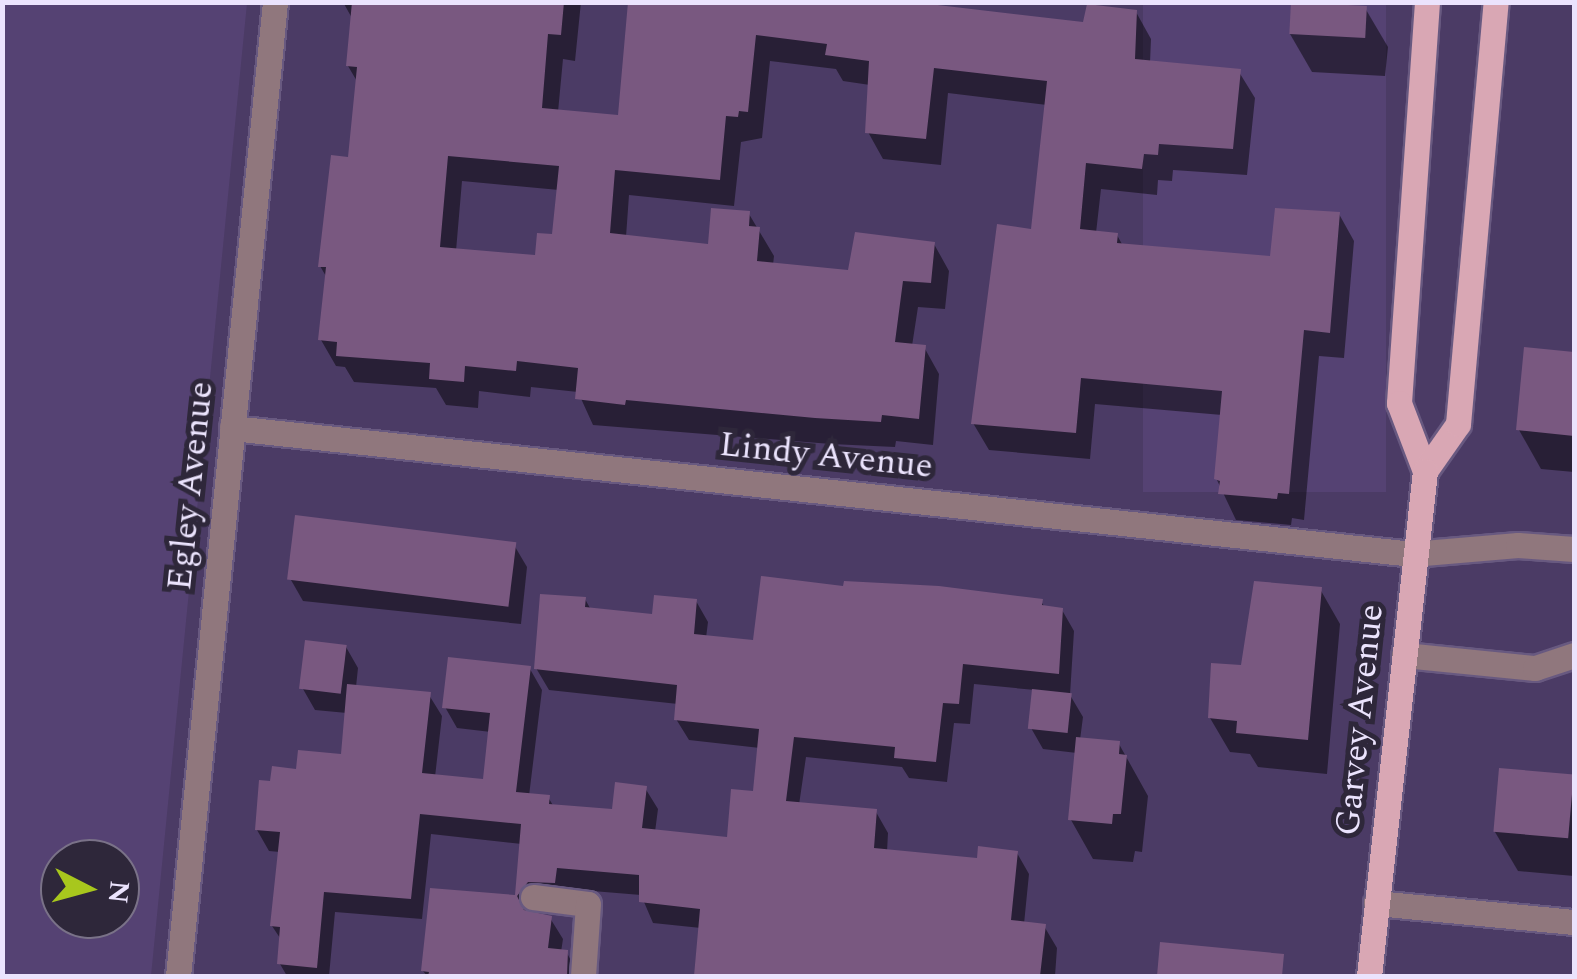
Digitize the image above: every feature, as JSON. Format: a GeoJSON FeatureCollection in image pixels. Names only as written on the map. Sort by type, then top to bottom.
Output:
{"type":"FeatureCollection","features":[{"type":"Feature","properties":{"kind":"main road"},"geometry":{"type":"LineString","coordinates":[[1425,470],[1399,403],[1427,2]]}},
{"type":"Feature","properties":{"kind":"main road","name":"Garvey Avenue"},"geometry":{"type":"LineString","coordinates":[[1369,976],[1412,554],[1425,470],[1458,424],[1496,2]]}},
{"type":"Feature","properties":{"kind":"street","name":"Egley Avenue"},"geometry":{"type":"LineString","coordinates":[[178,976],[275,2]]}},
{"type":"Feature","properties":{"kind":"street","name":"Lindy Avenue"},"geometry":{"type":"LineString","coordinates":[[232,428],[1412,554],[1518,545],[1574,549]]}},
{"type":"Feature","properties":{"kind":"street"},"geometry":{"type":"LineString","coordinates":[[1404,655],[1536,668],[1574,655]]}},
{"type":"Feature","properties":{"kind":"street"},"geometry":{"type":"LineString","coordinates":[[533,897],[588,904],[583,976]]}},
{"type":"Feature","properties":{"kind":"street"},"geometry":{"type":"LineString","coordinates":[[1376,903],[1574,922]]}},
{"type":"Feature","properties":{"kind":"shaded area"},"geometry":{"type":"Polygon","coordinates":[[[2,3],[247,3],[151,976],[3,976],[2,3]]]}},
{"type":"Feature","properties":{"kind":"shaded area"},"geometry":{"type":"Polygon","coordinates":[[[1143,3],[1386,3],[1386,492],[1143,492],[1143,3]]]}},
{"type":"Feature","properties":{"kind":"building"},"geometry":{"type":"Polygon","coordinates":[[[352,2],[564,2],[561,35],[548,34],[542,108],[618,115],[628,2],[912,2],[1083,22],[1087,4],[1137,10],[1135,59],[1241,69],[1233,149],[1159,144],[1158,155],[1144,154],[1142,169],[1086,163],[1080,229],[1118,233],[1117,243],[1270,256],[1275,208],[1340,212],[1330,333],[1304,330],[1289,494],[1278,493],[1277,499],[1218,494],[1220,481],[1214,479],[1222,391],[1081,378],[1076,433],[971,424],[997,224],[1031,229],[1047,81],[934,68],[926,139],[865,133],[869,61],[825,55],[827,44],[756,35],[748,112],[739,111],[738,117],[726,116],[720,180],[615,170],[610,233],[708,244],[711,208],[750,211],[749,226],[760,227],[757,261],[848,270],[855,232],[935,242],[931,283],[903,281],[895,342],[926,345],[919,419],[882,415],[881,422],[575,399],[578,368],[517,361],[516,371],[465,366],[464,382],[429,379],[430,363],[336,356],[337,342],[318,340],[326,267],[318,267],[331,155],[348,157],[357,67],[346,66],[352,2]],[[448,156],[440,247],[535,255],[537,233],[552,234],[559,166],[448,156]]]}},
{"type":"Feature","properties":{"kind":"building"},"geometry":{"type":"Polygon","coordinates":[[[1291,2],[1367,6],[1365,38],[1289,34],[1291,2]]]}},
{"type":"Feature","properties":{"kind":"building"},"geometry":{"type":"Polygon","coordinates":[[[1524,347],[1574,352],[1574,436],[1516,430],[1524,347]]]}},
{"type":"Feature","properties":{"kind":"building"},"geometry":{"type":"Polygon","coordinates":[[[295,515],[516,542],[508,607],[287,580],[295,515]]]}},
{"type":"Feature","properties":{"kind":"building"},"geometry":{"type":"Polygon","coordinates":[[[761,576],[843,586],[844,581],[939,586],[1043,599],[1042,605],[1063,608],[1059,674],[963,664],[959,704],[943,703],[936,762],[894,758],[895,747],[794,737],[786,801],[877,809],[874,848],[977,858],[978,846],[1018,851],[1011,920],[1046,924],[1040,976],[694,976],[700,909],[639,902],[639,875],[557,868],[555,883],[528,882],[517,896],[524,910],[552,916],[548,948],[568,950],[567,976],[428,976],[429,972],[421,971],[430,888],[515,895],[521,824],[420,814],[411,899],[324,892],[317,968],[277,964],[280,927],[270,926],[280,832],[255,830],[259,780],[270,781],[272,766],[296,769],[298,750],[341,754],[347,684],[431,692],[422,773],[483,779],[490,713],[442,708],[448,657],[531,666],[516,792],[550,795],[549,804],[612,809],[615,782],[647,786],[642,828],[727,837],[731,789],[753,791],[759,729],[674,720],[677,685],[534,669],[540,594],[586,597],[585,607],[652,614],[654,595],[697,599],[694,634],[753,640],[761,576]]]}},
{"type":"Feature","properties":{"kind":"building"},"geometry":{"type":"Polygon","coordinates":[[[1254,581],[1322,587],[1308,740],[1236,733],[1237,721],[1208,718],[1211,663],[1241,665],[1254,581]]]}},
{"type":"Feature","properties":{"kind":"building"},"geometry":{"type":"Polygon","coordinates":[[[305,640],[347,645],[341,694],[299,689],[305,640]]]}},
{"type":"Feature","properties":{"kind":"building"},"geometry":{"type":"Polygon","coordinates":[[[1032,689],[1072,693],[1068,733],[1028,729],[1032,689]]]}},
{"type":"Feature","properties":{"kind":"building"},"geometry":{"type":"Polygon","coordinates":[[[1076,737],[1120,741],[1119,754],[1127,755],[1121,814],[1113,814],[1112,824],[1068,820],[1076,737]]]}},
{"type":"Feature","properties":{"kind":"building"},"geometry":{"type":"Polygon","coordinates":[[[1499,768],[1574,775],[1568,838],[1493,832],[1499,768]]]}},
{"type":"Feature","properties":{"kind":"building"},"geometry":{"type":"Polygon","coordinates":[[[1160,942],[1284,954],[1282,976],[1157,976],[1160,942]]]}}]}
